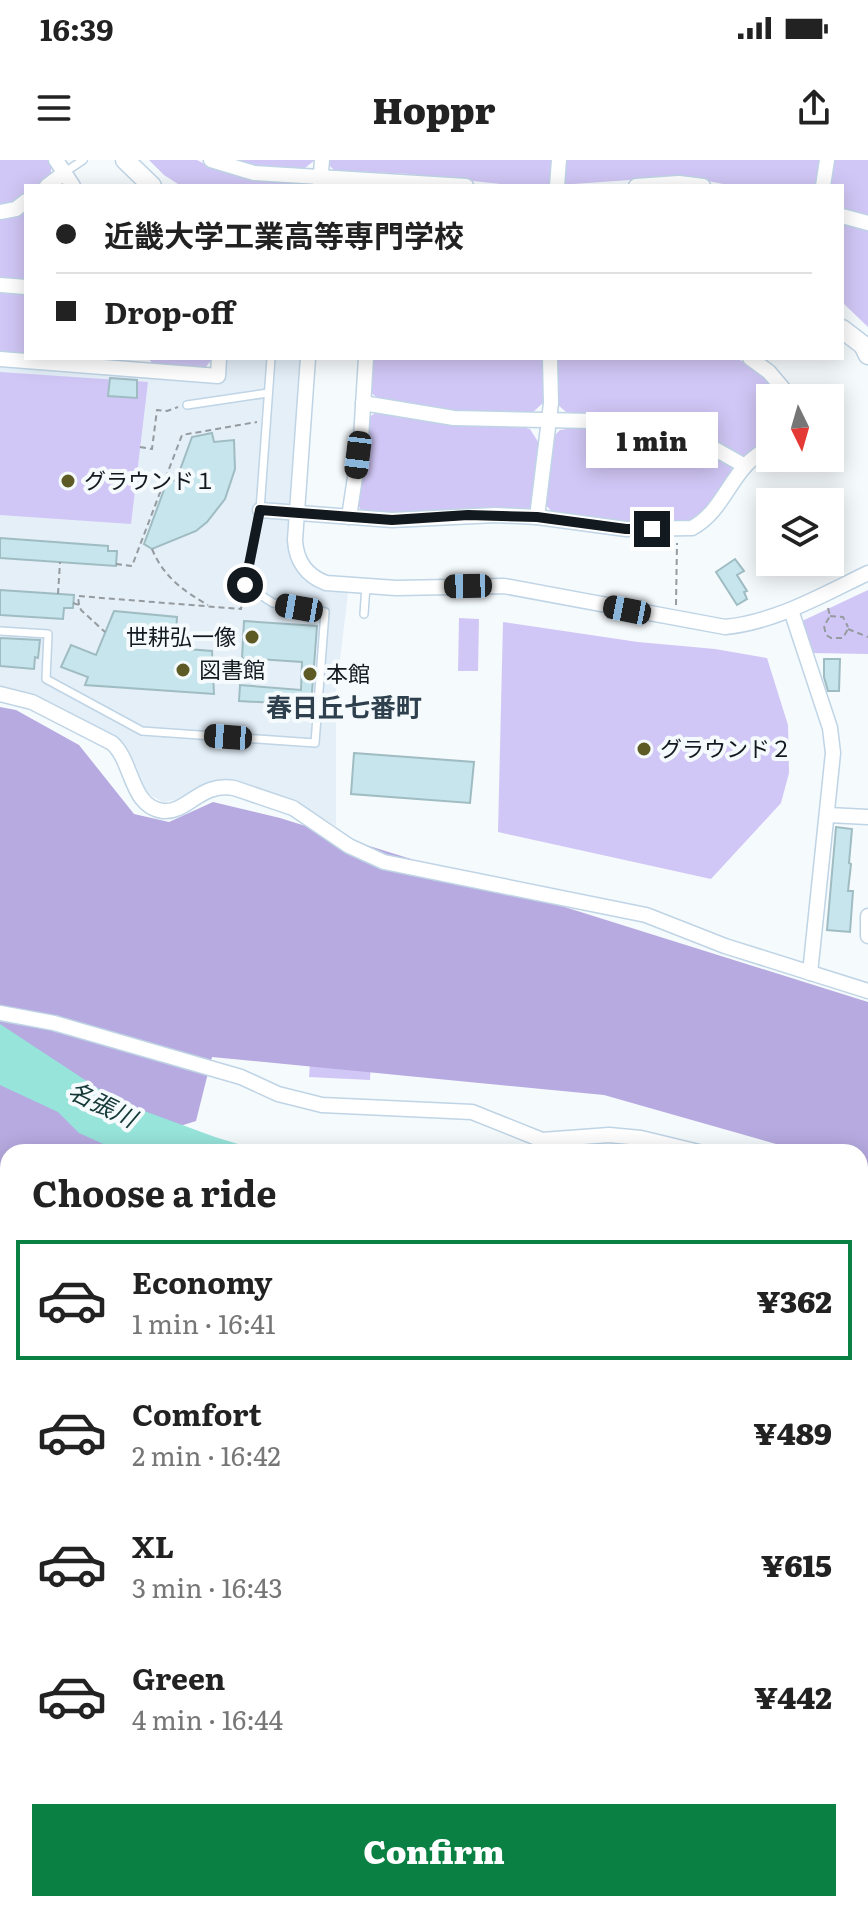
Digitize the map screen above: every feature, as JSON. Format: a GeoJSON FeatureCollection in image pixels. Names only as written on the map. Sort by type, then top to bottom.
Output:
{"type":"FeatureCollection","features":[{"type":"Feature","properties":{"kind":"street"},"geometry":{"type":"LineString","coordinates":[[56,160],[68,180]]}},
{"type":"Feature","properties":{"kind":"street"},"geometry":{"type":"LineString","coordinates":[[125,160],[150,184]]}},
{"type":"Feature","properties":{"kind":"street"},"geometry":{"type":"LineString","coordinates":[[211,160],[254,173],[321,181],[408,184]]}},
{"type":"Feature","properties":{"kind":"street"},"geometry":{"type":"LineString","coordinates":[[321,181],[322,160]]}},
{"type":"Feature","properties":{"kind":"street"},"geometry":{"type":"LineString","coordinates":[[557,184],[559,160]]}},
{"type":"Feature","properties":{"kind":"street"},"geometry":{"type":"LineString","coordinates":[[823,184],[827,160]]}},
{"type":"Feature","properties":{"kind":"street"},"geometry":{"type":"LineString","coordinates":[[665,184],[687,184]]}},
{"type":"Feature","properties":{"kind":"street"},"geometry":{"type":"LineString","coordinates":[[0,212],[16,209],[24,203]]}},
{"type":"Feature","properties":{"kind":"street"},"geometry":{"type":"LineString","coordinates":[[844,217],[868,223]]}},
{"type":"Feature","properties":{"kind":"street"},"geometry":{"type":"LineString","coordinates":[[0,285],[24,287]]}},
{"type":"Feature","properties":{"kind":"street"},"geometry":{"type":"LineString","coordinates":[[844,330],[866,347]]}},
{"type":"Feature","properties":{"kind":"street"},"geometry":{"type":"LineString","coordinates":[[0,359],[24,360]]}},
{"type":"Feature","properties":{"kind":"street"},"geometry":{"type":"LineString","coordinates":[[28,360],[140,364],[218,376],[219,360]]}},
{"type":"Feature","properties":{"kind":"street"},"geometry":{"type":"LineString","coordinates":[[308,360],[295,550],[297,558],[310,574],[326,583],[504,586],[713,627],[757,622],[791,610],[868,573]]}},
{"type":"Feature","properties":{"kind":"street"},"geometry":{"type":"LineString","coordinates":[[349,517],[366,360]]}},
{"type":"Feature","properties":{"kind":"street"},"geometry":{"type":"LineString","coordinates":[[537,517],[549,420],[550,360]]}},
{"type":"Feature","properties":{"kind":"street"},"geometry":{"type":"LineString","coordinates":[[753,360],[779,384]]}},
{"type":"Feature","properties":{"kind":"street"},"geometry":{"type":"LineString","coordinates":[[363,403],[454,418],[629,421],[692,436],[745,466]]}},
{"type":"Feature","properties":{"kind":"street"},"geometry":{"type":"LineString","coordinates":[[260,510],[392,520],[468,515],[537,517],[626,529],[692,528],[702,523],[745,466],[756,457]]}},
{"type":"Feature","properties":{"kind":"street"},"geometry":{"type":"LineString","coordinates":[[791,610],[830,728],[833,766],[810,973]]}},
{"type":"Feature","properties":{"kind":"street"},"geometry":{"type":"LineString","coordinates":[[0,694],[32,702],[112,743],[122,753],[142,799],[155,808],[173,810],[206,790],[224,786],[234,788],[293,808],[349,846],[384,862],[646,915],[725,946],[868,991]]}},
{"type":"Feature","properties":{"kind":"street"},"geometry":{"type":"LineString","coordinates":[[828,815],[868,817]]}},
{"type":"Feature","properties":{"kind":"street"},"geometry":{"type":"LineString","coordinates":[[868,916],[868,936]]}},
{"type":"Feature","properties":{"kind":"street"},"geometry":{"type":"LineString","coordinates":[[0,1013],[54,1023],[241,1077],[278,1094],[322,1105],[472,1112],[542,1140],[609,1135],[666,1144]]}},
{"type":"Feature","properties":{"kind":"lane"},"geometry":{"type":"LineString","coordinates":[[68,180],[83,160]]}},
{"type":"Feature","properties":{"kind":"lane"},"geometry":{"type":"LineString","coordinates":[[0,631],[48,634],[46,679],[142,731],[315,743],[325,612],[273,603],[245,585],[260,510],[271,360]]}},
{"type":"Feature","properties":{"kind":"lane"},"geometry":{"type":"LineString","coordinates":[[187,405],[268,393]]}},
{"type":"Feature","properties":{"kind":"lane"},"geometry":{"type":"LineString","coordinates":[[364,614],[366,586]]}},
{"type":"Feature","properties":{"kind":"path"},"geometry":{"type":"LineString","coordinates":[[140,447],[152,449],[157,410],[176,408]]}},
{"type":"Feature","properties":{"kind":"path"},"geometry":{"type":"LineString","coordinates":[[116,564],[132,566],[182,435],[266,420]]}},
{"type":"Feature","properties":{"kind":"path"},"geometry":{"type":"LineString","coordinates":[[676,610],[678,529]]}},
{"type":"Feature","properties":{"kind":"path"},"geometry":{"type":"LineString","coordinates":[[152,549],[157,563],[184,592],[209,606]]}},
{"type":"Feature","properties":{"kind":"path"},"geometry":{"type":"LineString","coordinates":[[58,594],[60,562]]}},
{"type":"Feature","properties":{"kind":"path"},"geometry":{"type":"LineString","coordinates":[[105,632],[81,610],[78,596],[241,609],[245,585]]}},
{"type":"Feature","properties":{"kind":"path"},"geometry":{"type":"LineString","coordinates":[[73,603],[79,605]]}},
{"type":"Feature","properties":{"kind":"path"},"geometry":{"type":"LineString","coordinates":[[826,603],[830,616],[824,626],[826,635],[843,638],[848,629]]}},
{"type":"Feature","properties":{"kind":"path"},"geometry":{"type":"LineString","coordinates":[[830,616],[843,617],[848,629],[868,637]]}},
{"type":"Feature","properties":{"kind":"shaded area"},"geometry":{"type":"Polygon","coordinates":[[[0,160],[48,160],[52,165],[50,177],[39,184],[24,184],[24,194],[0,206],[0,160]]]}},
{"type":"Feature","properties":{"kind":"shaded area"},"geometry":{"type":"Polygon","coordinates":[[[149,160],[197,160],[247,179],[307,181],[309,184],[178,184],[149,160]]]}},
{"type":"Feature","properties":{"kind":"shaded area"},"geometry":{"type":"Polygon","coordinates":[[[229,160],[315,160],[305,168],[256,167],[229,160]]]}},
{"type":"Feature","properties":{"kind":"shaded area"},"geometry":{"type":"Polygon","coordinates":[[[329,160],[557,160],[555,184],[500,184],[334,170],[328,164],[329,160]]]}},
{"type":"Feature","properties":{"kind":"shaded area"},"geometry":{"type":"Polygon","coordinates":[[[562,160],[820,160],[817,184],[723,184],[698,179],[658,178],[559,184],[562,160]]]}},
{"type":"Feature","properties":{"kind":"shaded area"},"geometry":{"type":"Polygon","coordinates":[[[835,160],[868,160],[868,216],[844,211],[844,184],[830,184],[835,160]]]}},
{"type":"Feature","properties":{"kind":"shaded area"},"geometry":{"type":"Polygon","coordinates":[[[24,210],[24,281],[0,280],[0,219],[24,210]]]}},
{"type":"Feature","properties":{"kind":"shaded area"},"geometry":{"type":"Polygon","coordinates":[[[844,224],[868,230],[868,327],[844,304],[844,224]]]}},
{"type":"Feature","properties":{"kind":"shaded area"},"geometry":{"type":"Polygon","coordinates":[[[0,292],[24,294],[24,355],[0,353],[0,292]]]}},
{"type":"Feature","properties":{"kind":"shaded area"},"geometry":{"type":"Polygon","coordinates":[[[150,360],[211,360],[205,368],[153,364],[150,360]]]}},
{"type":"Feature","properties":{"kind":"shaded area"},"geometry":{"type":"Polygon","coordinates":[[[224,360],[301,360],[287,535],[289,551],[294,566],[304,580],[324,590],[348,593],[336,693],[336,826],[293,800],[233,781],[215,781],[175,800],[163,802],[147,793],[126,748],[115,737],[50,702],[0,686],[0,366],[221,383],[224,360]]]}},
{"type":"Feature","properties":{"kind":"shaded area"},"geometry":{"type":"Polygon","coordinates":[[[370,360],[544,360],[544,402],[531,414],[419,408],[379,398],[370,391],[370,360]]]}},
{"type":"Feature","properties":{"kind":"shaded area"},"geometry":{"type":"Polygon","coordinates":[[[556,360],[740,360],[771,384],[756,384],[756,451],[744,456],[697,432],[566,412],[557,404],[556,360]]]}},
{"type":"Feature","properties":{"kind":"shaded area","name":"グラウンド１"},"geometry":{"type":"Polygon","coordinates":[[[0,372],[148,382],[131,524],[0,515],[0,372]]]}},
{"type":"Feature","properties":{"kind":"shaded area"},"geometry":{"type":"Polygon","coordinates":[[[377,412],[468,425],[530,429],[540,445],[531,508],[393,514],[360,509],[357,502],[369,417],[377,412]]]}},
{"type":"Feature","properties":{"kind":"shaded area"},"geometry":{"type":"Polygon","coordinates":[[[587,426],[642,430],[681,439],[732,467],[728,483],[698,518],[686,524],[627,524],[552,512],[546,505],[554,436],[560,430],[587,426]]]}},
{"type":"Feature","properties":{"kind":"shaded area"},"geometry":{"type":"Polygon","coordinates":[[[868,590],[868,654],[811,653],[800,622],[868,590]]]}},
{"type":"Feature","properties":{"kind":"shaded area"},"geometry":{"type":"Polygon","coordinates":[[[459,618],[479,619],[478,671],[458,671],[459,618]]]}},
{"type":"Feature","properties":{"kind":"shaded area","name":"グラウンド２"},"geometry":{"type":"Polygon","coordinates":[[[503,622],[767,658],[788,725],[789,773],[781,803],[711,879],[498,832],[503,622]]]}},
{"type":"Feature","properties":{"kind":"shaded area"},"geometry":{"type":"Polygon","coordinates":[[[0,707],[16,710],[79,745],[134,814],[169,822],[213,802],[280,818],[868,1002],[868,1144],[776,1144],[604,1095],[212,1057],[196,1121],[123,1144],[0,1144],[0,707]]]}},
{"type":"Feature","properties":{"kind":"shaded area"},"geometry":{"type":"Polygon","coordinates":[[[372,1039],[370,1080],[309,1077],[311,1050],[372,1039]]]}},
{"type":"Feature","properties":{"kind":"water","name":"名張川"},"geometry":{"type":"Polygon","coordinates":[[[0,1024],[117,1101],[238,1144],[103,1144],[79,1133],[58,1112],[0,1085],[0,1024]]]}},
{"type":"Feature","properties":{"kind":"building"},"geometry":{"type":"Polygon","coordinates":[[[110,378],[137,380],[137,398],[108,396],[110,378]]]}},
{"type":"Feature","properties":{"kind":"building"},"geometry":{"type":"Polygon","coordinates":[[[212,433],[214,442],[234,440],[235,469],[225,499],[196,531],[152,549],[144,544],[168,479],[176,481],[192,437],[212,433]]]}},
{"type":"Feature","properties":{"kind":"building"},"geometry":{"type":"Polygon","coordinates":[[[0,538],[108,546],[108,551],[117,551],[116,566],[0,558],[0,538]]]}},
{"type":"Feature","properties":{"kind":"building"},"geometry":{"type":"Polygon","coordinates":[[[735,559],[744,571],[737,575],[747,591],[744,592],[747,599],[737,605],[716,572],[735,559]]]}},
{"type":"Feature","properties":{"kind":"building"},"geometry":{"type":"Polygon","coordinates":[[[0,590],[74,595],[73,608],[64,608],[63,619],[0,615],[0,590]]]}},
{"type":"Feature","properties":{"kind":"building"},"geometry":{"type":"Polygon","coordinates":[[[114,611],[177,617],[175,648],[212,651],[214,694],[85,685],[88,677],[61,667],[71,645],[96,655],[114,611]]]}},
{"type":"Feature","properties":{"kind":"building","name":"本館"},"geometry":{"type":"Polygon","coordinates":[[[244,621],[317,626],[311,705],[239,701],[240,685],[301,690],[302,662],[242,658],[244,621]]]}},
{"type":"Feature","properties":{"kind":"building"},"geometry":{"type":"Polygon","coordinates":[[[0,638],[40,640],[34,669],[0,666],[0,638]]]}},
{"type":"Feature","properties":{"kind":"building"},"geometry":{"type":"Polygon","coordinates":[[[824,659],[840,659],[839,691],[828,691],[824,659]]]}},
{"type":"Feature","properties":{"kind":"building"},"geometry":{"type":"Polygon","coordinates":[[[354,753],[474,762],[470,803],[351,794],[354,753]]]}},
{"type":"Feature","properties":{"kind":"building"},"geometry":{"type":"Polygon","coordinates":[[[836,827],[852,829],[848,891],[853,891],[850,932],[827,930],[836,827]]]}},
{"type":"Feature","properties":{"kind":"place","name":"グラウンド１"},"geometry":{"type":"Point","coordinates":[68,481]}},
{"type":"Feature","properties":{"kind":"place","name":"世耕弘一像"},"geometry":{"type":"Point","coordinates":[252,637]}},
{"type":"Feature","properties":{"kind":"place","name":"図書館"},"geometry":{"type":"Point","coordinates":[183,670]}},
{"type":"Feature","properties":{"kind":"place","name":"本館"},"geometry":{"type":"Point","coordinates":[310,674]}},
{"type":"Feature","properties":{"kind":"place","name":"グラウンド２"},"geometry":{"type":"Point","coordinates":[644,749]}},
{"type":"Feature","properties":{"kind":"district","name":"春日丘七番町"},"geometry":{"type":"Point","coordinates":[344,708]}},
{"type":"Feature","properties":{"kind":"route"},"geometry":{"type":"LineString","coordinates":[[245,585],[260,510],[392,520],[496,515],[652,529]]}}]}
